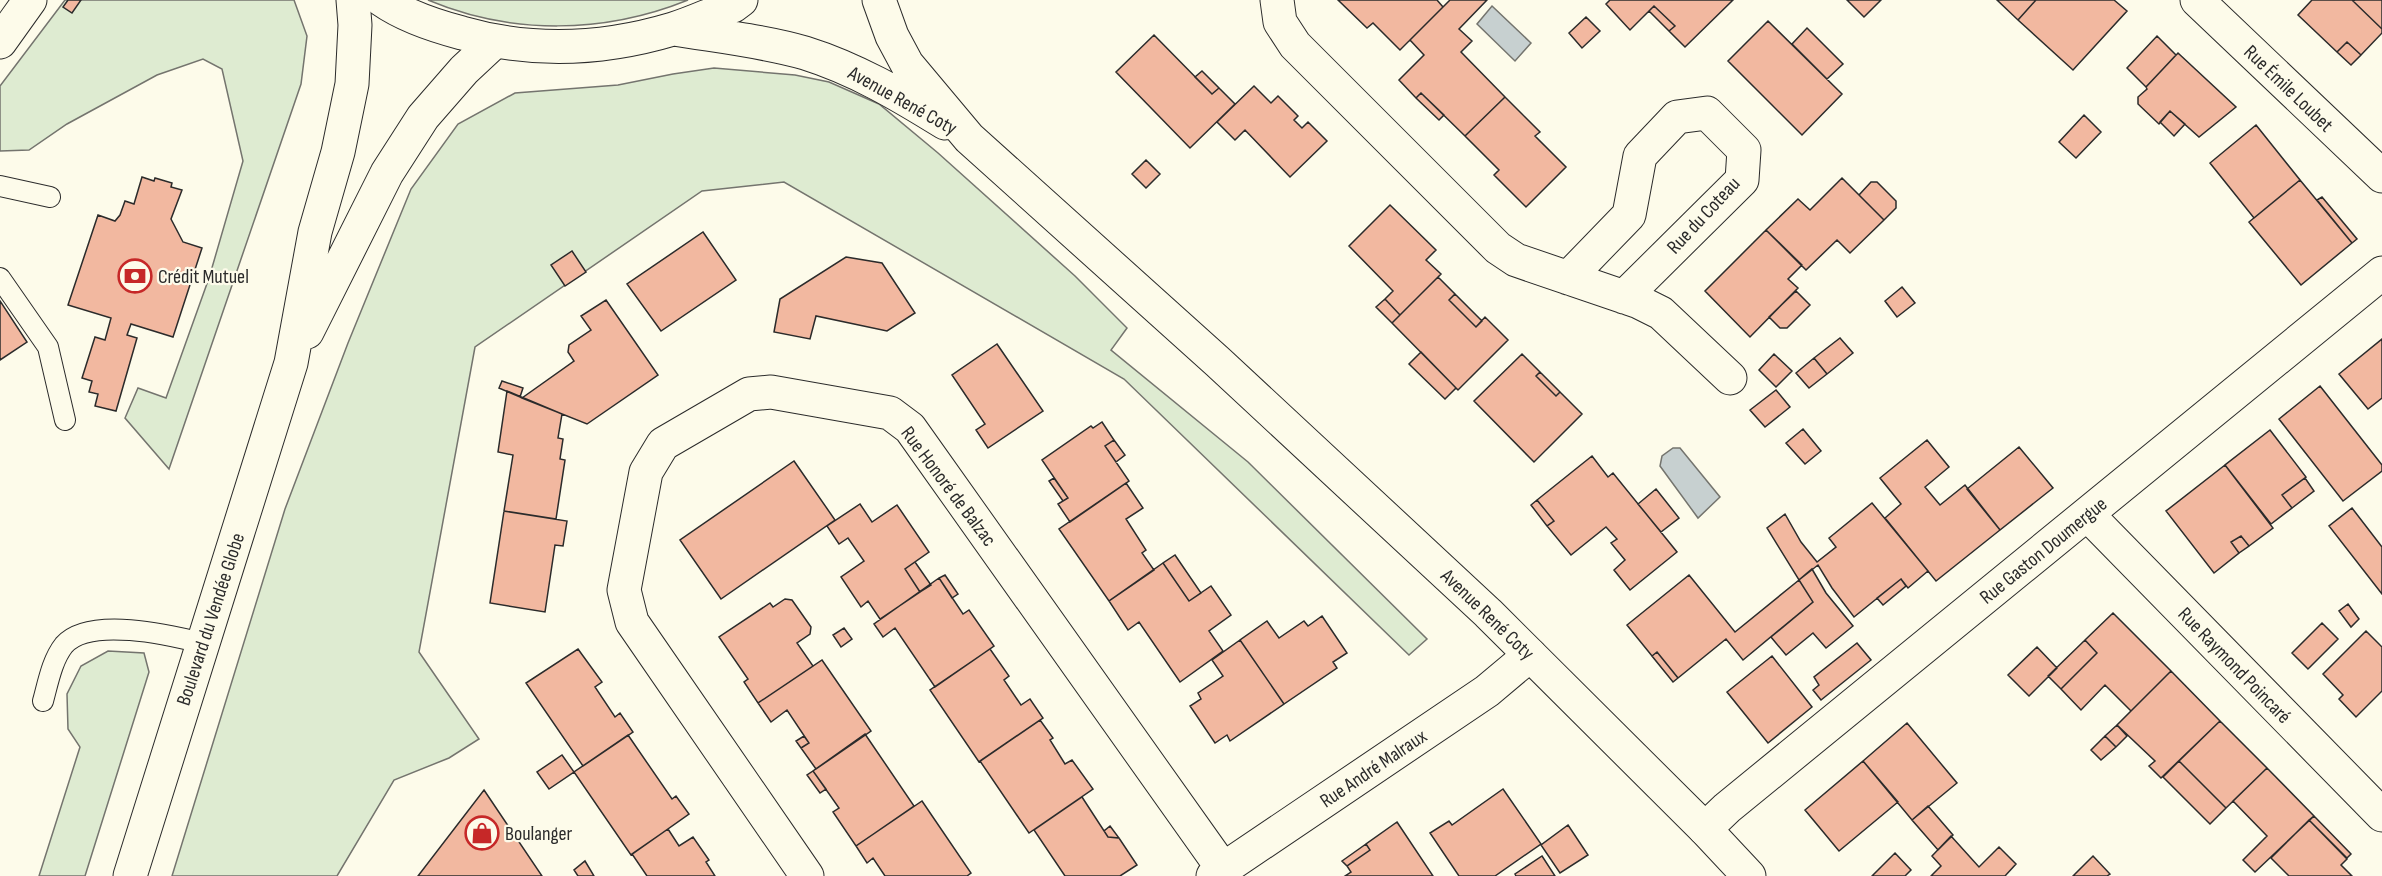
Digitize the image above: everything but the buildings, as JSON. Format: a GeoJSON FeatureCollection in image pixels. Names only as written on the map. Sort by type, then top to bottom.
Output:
{"type":"FeatureCollection","features":[{"type":"Feature","properties":{"kind":"street"},"geometry":{"type":"LineString","coordinates":[[0,42],[30,0]]}},
{"type":"Feature","properties":{"kind":"street","name":"Boulevard du Vendée Globe"},"geometry":{"type":"LineString","coordinates":[[130,876],[291,363],[315,232],[338,152],[352,84],[355,25],[353,0]]}},
{"type":"Feature","properties":{"kind":"street"},"geometry":{"type":"LineString","coordinates":[[382,0],[394,8],[443,28],[494,42],[554,48],[614,43],[674,29],[733,6],[741,0]]}},
{"type":"Feature","properties":{"kind":"street","name":"Avenue René Coty"},"geometry":{"type":"LineString","coordinates":[[879,0],[892,36],[908,64],[969,138],[1218,362],[1488,613],[1749,876]]}},
{"type":"Feature","properties":{"kind":"street"},"geometry":{"type":"LineString","coordinates":[[1277,0],[1281,22],[1295,45],[1498,248],[1516,260],[1639,302],[1661,313],[1730,378]]}},
{"type":"Feature","properties":{"kind":"street","name":"Rue Émile Loubet"},"geometry":{"type":"LineString","coordinates":[[2197,0],[2382,176]]}},
{"type":"Feature","properties":{"kind":"street","name":"Avenue René Coty"},"geometry":{"type":"LineString","coordinates":[[674,29],[803,52],[833,62],[887,87],[969,138]]}},
{"type":"Feature","properties":{"kind":"street","name":"Boulevard du Vendée Globe"},"geometry":{"type":"LineString","coordinates":[[291,363],[387,173],[423,117],[464,70],[494,42]]}},
{"type":"Feature","properties":{"kind":"street","name":"Rue du Coteau"},"geometry":{"type":"LineString","coordinates":[[1568,278],[1629,215],[1640,156],[1677,117],[1707,113],[1744,150],[1742,180],[1624,297]]}},
{"type":"Feature","properties":{"kind":"street","name":"Rue Gaston Doumergue"},"geometry":{"type":"LineString","coordinates":[[1704,829],[2382,273]]}},
{"type":"Feature","properties":{"kind":"street","name":"Rue Honoré de Balzac"},"geometry":{"type":"LineString","coordinates":[[807,876],[632,622],[624,590],[645,472],[663,444],[749,394],[771,392],[890,413],[910,428],[1218,873]]}},
{"type":"Feature","properties":{"kind":"street","name":"Rue Raymond Poincaré"},"geometry":{"type":"LineString","coordinates":[[2087,514],[2382,815]]}},
{"type":"Feature","properties":{"kind":"street","name":"Rue André Malraux"},"geometry":{"type":"LineString","coordinates":[[1218,873],[1487,691],[1530,655]]}},
{"type":"Feature","properties":{"kind":"lane"},"geometry":{"type":"LineString","coordinates":[[0,186],[50,196]]}},
{"type":"Feature","properties":{"kind":"lane"},"geometry":{"type":"LineString","coordinates":[[0,278],[48,347],[65,420]]}},
{"type":"Feature","properties":{"kind":"lane"},"geometry":{"type":"LineString","coordinates":[[43,701],[56,658],[64,645],[75,635],[91,630],[156,632],[202,644]]}},
{"type":"Feature","properties":{"kind":"green space"},"geometry":{"type":"Polygon","coordinates":[[[65,0],[294,0],[307,36],[301,84],[169,469],[125,418],[138,388],[166,398],[209,278],[243,161],[222,69],[203,59],[157,75],[67,124],[29,150],[0,151],[0,86],[65,0]]]}},
{"type":"Feature","properties":{"kind":"green space"},"geometry":{"type":"Polygon","coordinates":[[[428,0],[688,0],[624,19],[558,26],[492,20],[428,0]]]}},
{"type":"Feature","properties":{"kind":"green space"},"geometry":{"type":"Polygon","coordinates":[[[714,68],[795,75],[829,82],[879,104],[938,153],[1075,276],[1127,328],[1111,350],[1248,462],[1427,639],[1409,655],[1124,379],[784,182],[702,191],[475,347],[419,652],[479,739],[449,758],[394,780],[337,876],[172,876],[285,509],[348,343],[411,189],[458,124],[515,93],[618,85],[714,68]]]}},
{"type":"Feature","properties":{"kind":"green space"},"geometry":{"type":"Polygon","coordinates":[[[108,651],[144,653],[149,672],[85,876],[39,876],[80,747],[68,729],[67,694],[81,666],[108,651]]]}},
{"type":"Feature","properties":{"kind":"shaded area"},"geometry":{"type":"Polygon","coordinates":[[[1492,6],[1531,43],[1515,61],[1477,24],[1492,6]]]}},
{"type":"Feature","properties":{"kind":"shaded area"},"geometry":{"type":"Polygon","coordinates":[[[1673,448],[1680,448],[1720,497],[1698,518],[1660,466],[1662,456],[1673,448]]]}},
{"type":"Feature","properties":{"kind":"place","name":"Crédit Mutuel"},"geometry":{"type":"Point","coordinates":[135,276]}},
{"type":"Feature","properties":{"kind":"place","name":"Boulanger"},"geometry":{"type":"Point","coordinates":[482,833]}}]}
